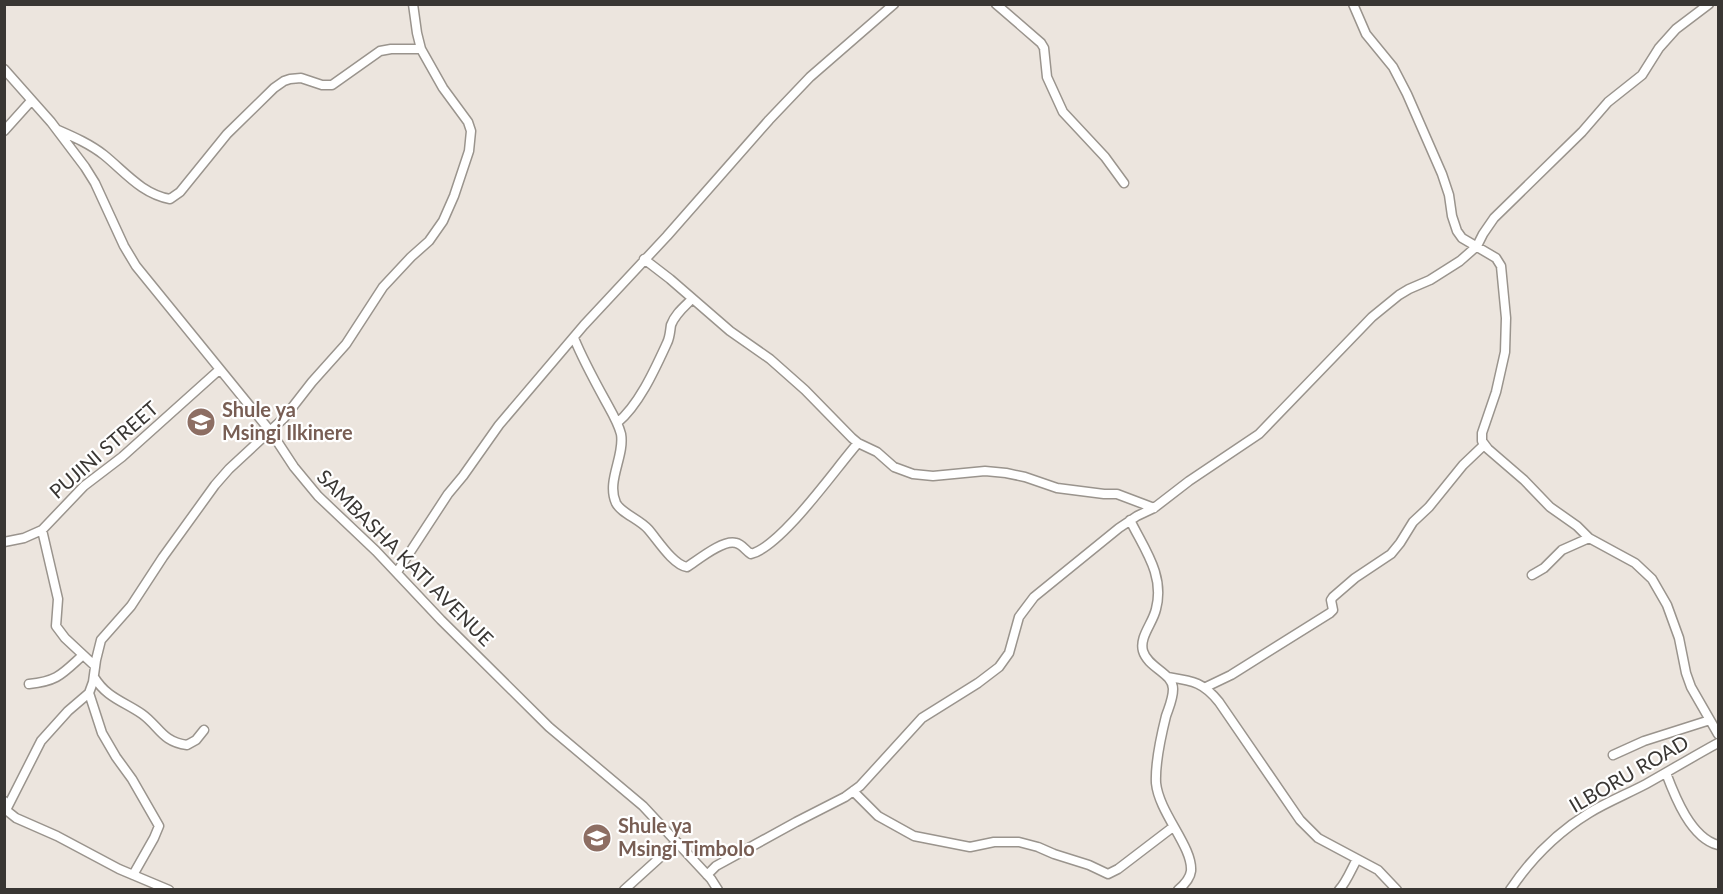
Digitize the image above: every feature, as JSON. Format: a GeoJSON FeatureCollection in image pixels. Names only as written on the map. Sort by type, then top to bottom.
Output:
{"type":"FeatureCollection","features":[{"type":"Feature","properties":{"kind":"street"},"geometry":{"type":"LineString","coordinates":[[169,890],[16,818],[5,805],[41,741],[68,711],[89,693],[103,637],[131,606],[215,485],[229,469],[271,432],[346,344],[383,287],[411,256],[429,241],[443,221],[468,151],[471,131],[468,122],[421,49],[413,4]]}},
{"type":"Feature","properties":{"kind":"street"},"geometry":{"type":"LineString","coordinates":[[397,572],[448,494],[498,425],[574,338],[810,77],[894,4]]}},
{"type":"Feature","properties":{"kind":"street"},"geometry":{"type":"LineString","coordinates":[[996,4],[1041,43],[1044,48],[1047,77],[1063,112],[1105,157],[1124,183]]}},
{"type":"Feature","properties":{"kind":"street"},"geometry":{"type":"LineString","coordinates":[[1353,4],[1366,34],[1393,67],[1407,94],[1442,174],[1457,231],[1462,237],[1496,258],[1501,267],[1506,330],[1502,367],[1482,433],[1484,445],[1524,480],[1542,500],[1589,538],[1635,563],[1652,579],[1667,605],[1691,687],[1719,734]]}},
{"type":"Feature","properties":{"kind":"street"},"geometry":{"type":"LineString","coordinates":[[707,875],[716,866],[853,791],[882,763],[922,718],[999,667],[1009,653],[1019,617],[1029,603],[1130,520],[1154,508],[1189,481],[1259,434],[1388,303],[1409,289],[1452,267],[1477,246],[1494,219],[1582,132],[1608,102],[1642,75],[1668,36],[1685,20],[1709,4]]}},
{"type":"Feature","properties":{"kind":"street"},"geometry":{"type":"LineString","coordinates":[[57,130],[73,136],[104,155],[147,191],[170,199],[180,192],[227,134],[284,81],[296,77],[322,85],[332,85],[380,51],[421,49]]}},
{"type":"Feature","properties":{"kind":"street","name":"SAMBASHA KATI AVENUE"},"geometry":{"type":"LineString","coordinates":[[4,69],[57,130],[95,183],[124,246],[136,266],[271,432],[307,484],[549,727],[628,793],[677,842],[718,890]]}},
{"type":"Feature","properties":{"kind":"street"},"geometry":{"type":"LineString","coordinates":[[4,131],[31,101]]}},
{"type":"Feature","properties":{"kind":"street"},"geometry":{"type":"LineString","coordinates":[[644,259],[730,332],[770,359],[858,443],[877,452],[894,467],[913,474],[933,476],[985,471],[1006,473],[1057,488],[1117,494],[1133,498],[1154,508]]}},
{"type":"Feature","properties":{"kind":"street"},"geometry":{"type":"LineString","coordinates":[[617,423],[627,414],[650,377],[668,341],[674,319],[692,299]]}},
{"type":"Feature","properties":{"kind":"street"},"geometry":{"type":"LineString","coordinates":[[574,338],[617,423],[621,436],[613,492],[617,504],[637,518],[665,550],[684,567],[729,542],[739,543],[751,554],[760,551],[798,515],[858,443]]}},
{"type":"Feature","properties":{"kind":"street","name":"PUJINI STREET"},"geometry":{"type":"LineString","coordinates":[[4,542],[24,538],[42,530],[84,486],[122,458],[219,370]]}},
{"type":"Feature","properties":{"kind":"street"},"geometry":{"type":"LineString","coordinates":[[1206,687],[1232,675],[1330,613],[1333,610],[1331,600],[1333,597],[1355,578],[1391,554],[1413,522],[1429,507],[1463,465],[1484,445]]}},
{"type":"Feature","properties":{"kind":"street"},"geometry":{"type":"LineString","coordinates":[[1130,520],[1148,553],[1158,578],[1157,609],[1142,642],[1143,651],[1149,662],[1168,677],[1173,686],[1159,755],[1156,784],[1164,809],[1187,852],[1190,863],[1191,872],[1185,886],[1178,890]]}},
{"type":"Feature","properties":{"kind":"street"},"geometry":{"type":"LineString","coordinates":[[42,530],[58,599],[56,626],[65,638],[95,666]]}},
{"type":"Feature","properties":{"kind":"street"},"geometry":{"type":"LineString","coordinates":[[1532,575],[1544,568],[1562,550],[1589,538]]}},
{"type":"Feature","properties":{"kind":"street"},"geometry":{"type":"LineString","coordinates":[[29,684],[44,682],[59,676],[82,655]]}},
{"type":"Feature","properties":{"kind":"street"},"geometry":{"type":"LineString","coordinates":[[94,677],[107,693],[142,714],[171,740],[187,745],[196,740],[204,730]]}},
{"type":"Feature","properties":{"kind":"street"},"geometry":{"type":"LineString","coordinates":[[1168,677],[1206,687],[1309,830],[1318,838],[1378,870],[1397,890]]}},
{"type":"Feature","properties":{"kind":"street"},"geometry":{"type":"LineString","coordinates":[[89,693],[102,733],[159,825],[133,875]]}},
{"type":"Feature","properties":{"kind":"street"},"geometry":{"type":"LineString","coordinates":[[1613,755],[1644,741],[1710,720]]}},
{"type":"Feature","properties":{"kind":"street","name":"ILBORU ROAD"},"geometry":{"type":"LineString","coordinates":[[1510,890],[1542,851],[1575,822],[1719,743]]}},
{"type":"Feature","properties":{"kind":"street"},"geometry":{"type":"LineString","coordinates":[[1666,773],[1676,799],[1692,825],[1707,841],[1719,845]]}},
{"type":"Feature","properties":{"kind":"street"},"geometry":{"type":"LineString","coordinates":[[853,791],[878,816],[914,836],[970,848],[994,842],[1019,842],[1089,865],[1108,874],[1118,869],[1173,827]]}},
{"type":"Feature","properties":{"kind":"street"},"geometry":{"type":"LineString","coordinates":[[624,890],[677,842]]}},
{"type":"Feature","properties":{"kind":"street"},"geometry":{"type":"LineString","coordinates":[[1339,890],[1357,859]]}},
{"type":"Feature","properties":{"kind":"place","name":"Shule ya Msingi Ilkinere"},"geometry":{"type":"Point","coordinates":[201,422]}},
{"type":"Feature","properties":{"kind":"place","name":"Shule ya Msingi Timbolo"},"geometry":{"type":"Point","coordinates":[597,838]}}]}
